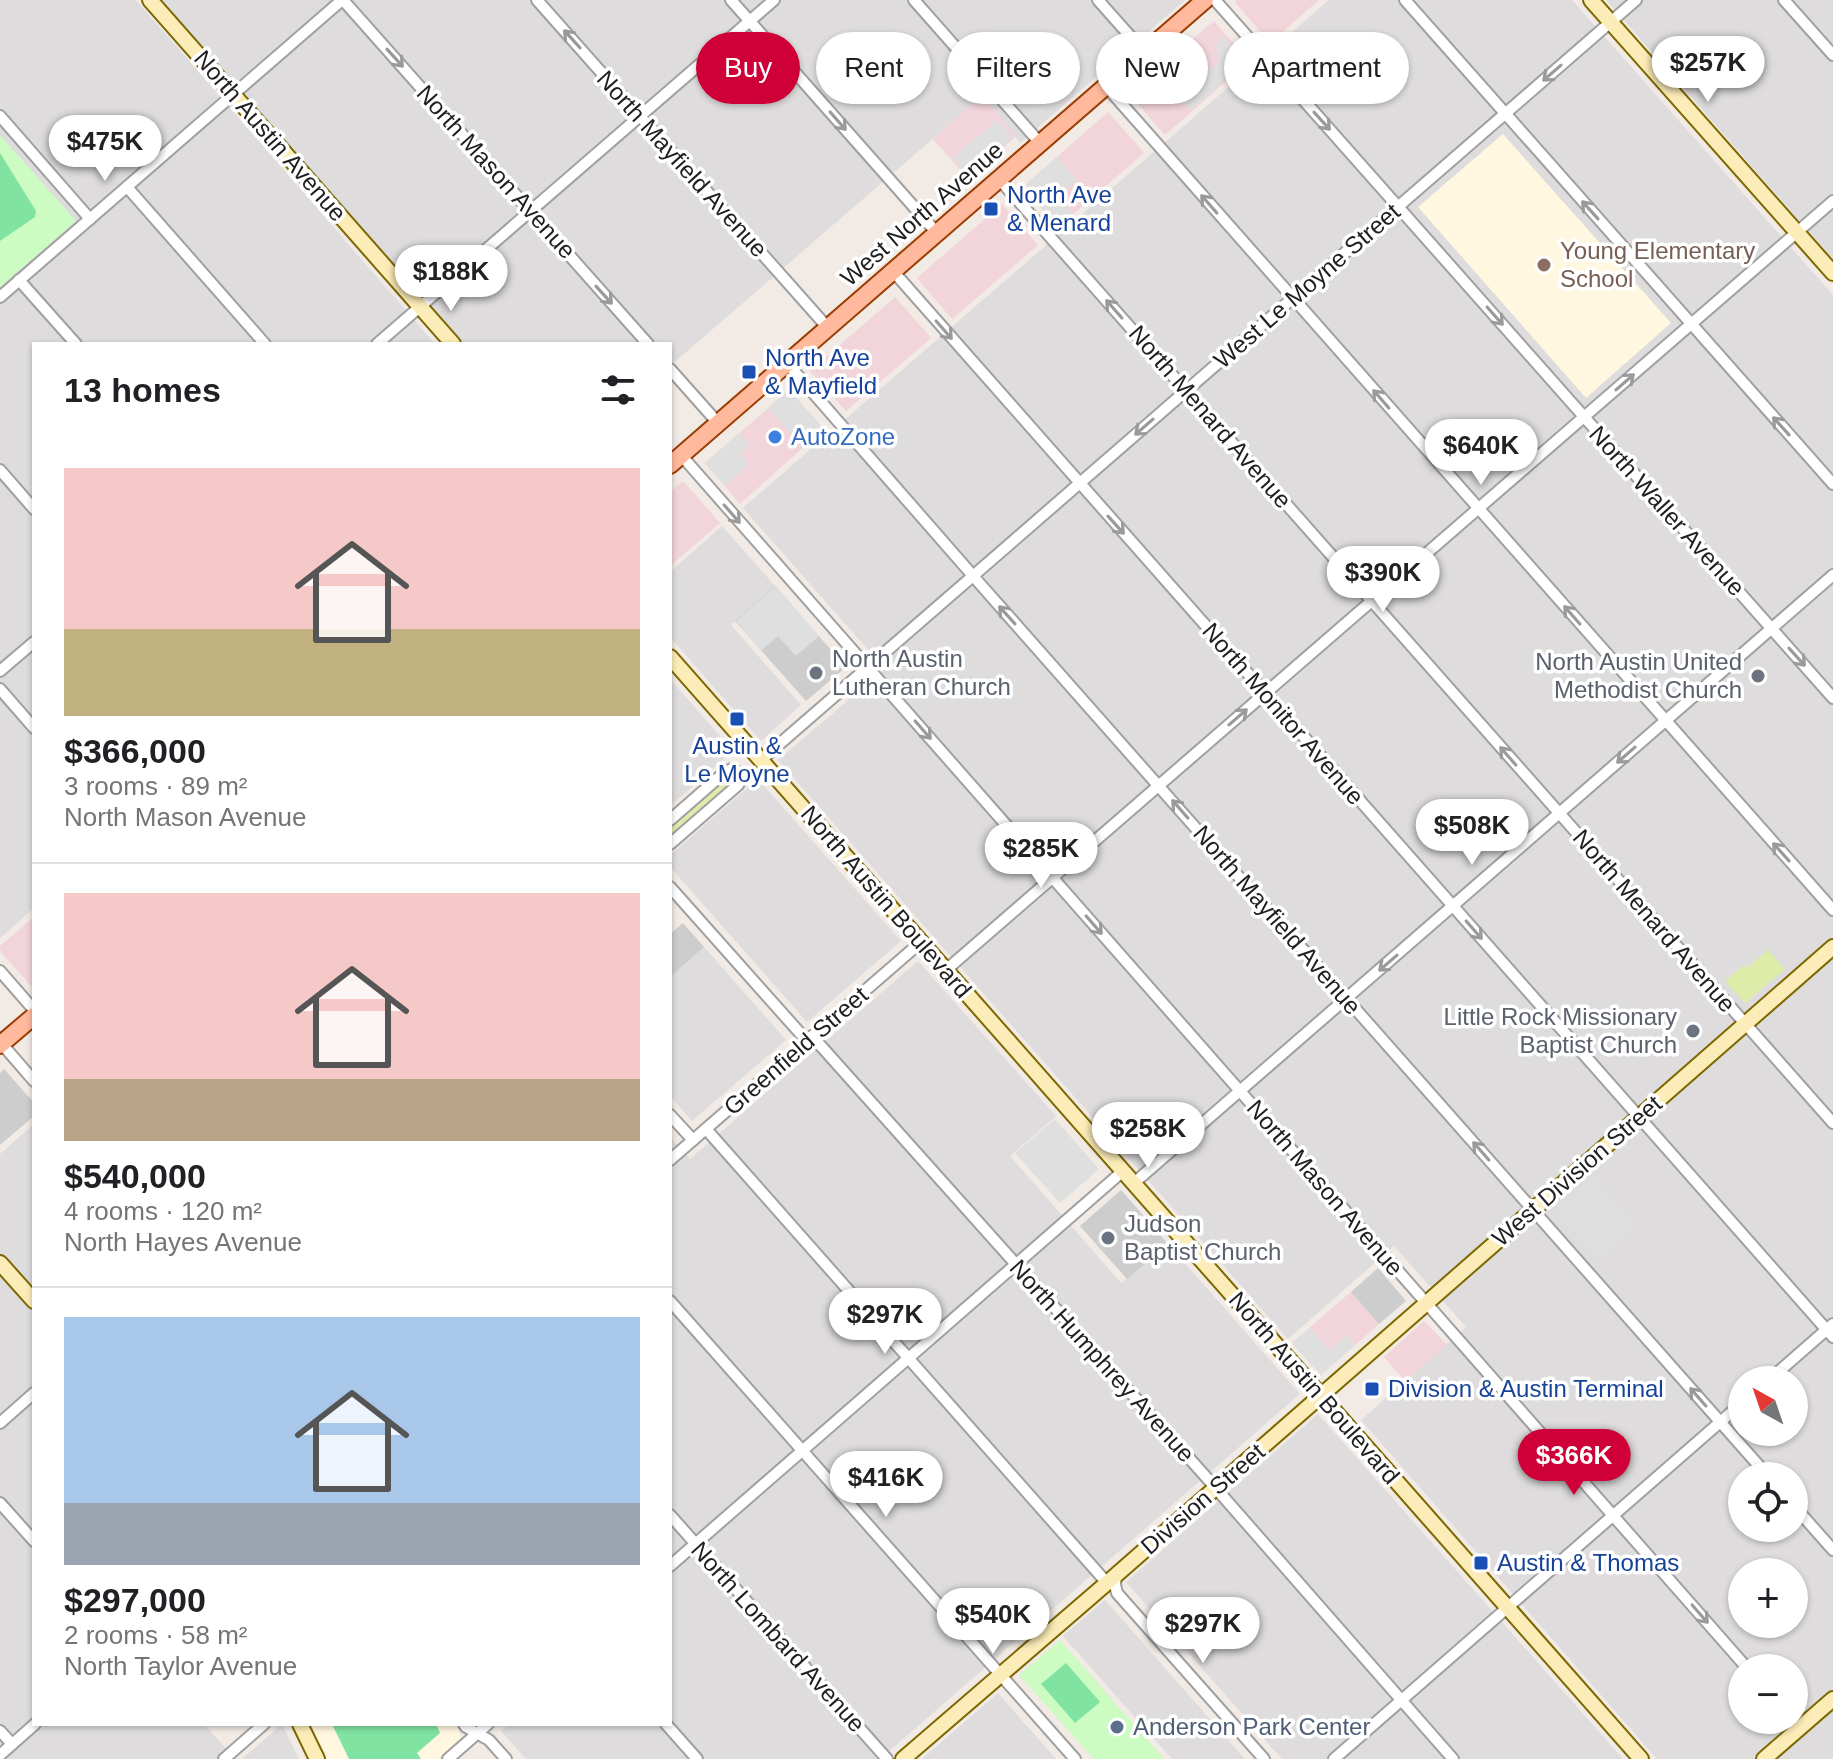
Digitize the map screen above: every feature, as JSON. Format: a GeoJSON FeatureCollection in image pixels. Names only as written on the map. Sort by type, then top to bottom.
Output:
{"type":"FeatureCollection","features":[{"type":"Feature","properties":{"kind":"main road","name":"West North Avenue"},"geometry":{"type":"LineString","coordinates":[[1169,32],[1205,0]]}},
{"type":"Feature","properties":{"kind":"main road","name":"West North Avenue"},"geometry":{"type":"LineString","coordinates":[[675,460],[1096,95]]}},
{"type":"Feature","properties":{"kind":"main road"},"geometry":{"type":"LineString","coordinates":[[1,1045],[32,1015]]}},
{"type":"Feature","properties":{"kind":"street","name":"North Austin Avenue"},"geometry":{"type":"LineString","coordinates":[[150,0],[451,342]]}},
{"type":"Feature","properties":{"kind":"street"},"geometry":{"type":"LineString","coordinates":[[0,297],[343,0]]}},
{"type":"Feature","properties":{"kind":"street","name":"North Mason Avenue"},"geometry":{"type":"LineString","coordinates":[[343,0],[646,342]]}},
{"type":"Feature","properties":{"kind":"street","name":"North Mayfield Avenue"},"geometry":{"type":"LineString","coordinates":[[537,0],[828,328]]}},
{"type":"Feature","properties":{"kind":"street"},"geometry":{"type":"LineString","coordinates":[[731,0],[937,233]]}},
{"type":"Feature","properties":{"kind":"street"},"geometry":{"type":"LineString","coordinates":[[379,342],[774,0]]}},
{"type":"Feature","properties":{"kind":"street"},"geometry":{"type":"LineString","coordinates":[[914,0],[1040,143]]}},
{"type":"Feature","properties":{"kind":"street"},"geometry":{"type":"LineString","coordinates":[[1098,0],[1126,32]]}},
{"type":"Feature","properties":{"kind":"street","name":"North Waller Avenue"},"geometry":{"type":"LineString","coordinates":[[1215,0],[1833,698]]}},
{"type":"Feature","properties":{"kind":"street"},"geometry":{"type":"LineString","coordinates":[[1405,0],[1833,484]]}},
{"type":"Feature","properties":{"kind":"street"},"geometry":{"type":"LineString","coordinates":[[1591,0],[1833,273]]}},
{"type":"Feature","properties":{"kind":"street","name":"West Le Moyne Street"},"geometry":{"type":"LineString","coordinates":[[761,760],[1636,0]]}},
{"type":"Feature","properties":{"kind":"street"},"geometry":{"type":"LineString","coordinates":[[1784,0],[1833,55]]}},
{"type":"Feature","properties":{"kind":"street"},"geometry":{"type":"LineString","coordinates":[[1122,104],[1833,910]]}},
{"type":"Feature","properties":{"kind":"street"},"geometry":{"type":"LineString","coordinates":[[0,116],[90,219]]}},
{"type":"Feature","properties":{"kind":"street","name":"North Menard Avenue"},"geometry":{"type":"LineString","coordinates":[[999,179],[1833,1123]]}},
{"type":"Feature","properties":{"kind":"street"},"geometry":{"type":"LineString","coordinates":[[127,187],[263,342]]}},
{"type":"Feature","properties":{"kind":"street"},"geometry":{"type":"LineString","coordinates":[[946,970],[1833,201]]}},
{"type":"Feature","properties":{"kind":"street","name":"North Monitor Avenue"},"geometry":{"type":"LineString","coordinates":[[893,271],[1639,1117],[1831,1330]]}},
{"type":"Feature","properties":{"kind":"street"},"geometry":{"type":"LineString","coordinates":[[19,280],[74,342]]}},
{"type":"Feature","properties":{"kind":"street","name":"North Mayfield Avenue"},"geometry":{"type":"LineString","coordinates":[[787,363],[1756,1462]]}},
{"type":"Feature","properties":{"kind":"street"},"geometry":{"type":"LineString","coordinates":[[672,371],[718,423]]}},
{"type":"Feature","properties":{"kind":"street","name":"North Mason Avenue"},"geometry":{"type":"LineString","coordinates":[[675,460],[867,667],[1735,1654]]}},
{"type":"Feature","properties":{"kind":"street"},"geometry":{"type":"LineString","coordinates":[[0,470],[32,507]]}},
{"type":"Feature","properties":{"kind":"street"},"geometry":{"type":"LineString","coordinates":[[1134,1183],[1833,575]]}},
{"type":"Feature","properties":{"kind":"street"},"geometry":{"type":"LineString","coordinates":[[0,671],[32,644]]}},
{"type":"Feature","properties":{"kind":"street","name":"North Austin Boulevard"},"geometry":{"type":"LineString","coordinates":[[672,659],[1641,1759]]}},
{"type":"Feature","properties":{"kind":"street"},"geometry":{"type":"LineString","coordinates":[[0,689],[32,726]]}},
{"type":"Feature","properties":{"kind":"street"},"geometry":{"type":"LineString","coordinates":[[672,818],[725,772],[732,769],[738,772],[741,779],[738,785],[672,842]]}},
{"type":"Feature","properties":{"kind":"street","name":"North Humphrey Avenue"},"geometry":{"type":"LineString","coordinates":[[672,889],[1016,1265],[1453,1759]]}},
{"type":"Feature","properties":{"kind":"street","name":"Greenfield Street"},"geometry":{"type":"LineString","coordinates":[[672,1158],[921,942]]}},
{"type":"Feature","properties":{"kind":"street","name":"West Division Street"},"geometry":{"type":"LineString","coordinates":[[1321,1396],[1833,947]]}},
{"type":"Feature","properties":{"kind":"street"},"geometry":{"type":"LineString","coordinates":[[0,971],[32,1011]]}},
{"type":"Feature","properties":{"kind":"street"},"geometry":{"type":"LineString","coordinates":[[1,1045],[32,1079]]}},
{"type":"Feature","properties":{"kind":"street"},"geometry":{"type":"LineString","coordinates":[[672,1117],[693,1140]]}},
{"type":"Feature","properties":{"kind":"street"},"geometry":{"type":"LineString","coordinates":[[706,1129],[1113,1584],[1264,1759]]}},
{"type":"Feature","properties":{"kind":"street"},"geometry":{"type":"LineString","coordinates":[[672,1564],[1123,1171]]}},
{"type":"Feature","properties":{"kind":"street"},"geometry":{"type":"LineString","coordinates":[[0,1263],[32,1299]]}},
{"type":"Feature","properties":{"kind":"street"},"geometry":{"type":"LineString","coordinates":[[672,1303],[1075,1759]]}},
{"type":"Feature","properties":{"kind":"street"},"geometry":{"type":"LineString","coordinates":[[1786,1366],[1831,1330]]}},
{"type":"Feature","properties":{"kind":"street"},"geometry":{"type":"LineString","coordinates":[[0,1423],[32,1395]]}},
{"type":"Feature","properties":{"kind":"street","name":"Division Street"},"geometry":{"type":"LineString","coordinates":[[903,1759],[1001,1674],[1113,1584],[1215,1487],[1321,1396]]}},
{"type":"Feature","properties":{"kind":"street"},"geometry":{"type":"LineString","coordinates":[[1334,1759],[1728,1415]]}},
{"type":"Feature","properties":{"kind":"street"},"geometry":{"type":"LineString","coordinates":[[0,1503],[32,1539]]}},
{"type":"Feature","properties":{"kind":"street","name":"North Lombard Avenue"},"geometry":{"type":"LineString","coordinates":[[672,1517],[887,1759]]}},
{"type":"Feature","properties":{"kind":"street"},"geometry":{"type":"LineString","coordinates":[[1808,1522],[1833,1550]]}},
{"type":"Feature","properties":{"kind":"street"},"geometry":{"type":"LineString","coordinates":[[1808,1716],[1833,1699]]}},
{"type":"Feature","properties":{"kind":"street"},"geometry":{"type":"LineString","coordinates":[[0,1755],[33,1726]]}},
{"type":"Feature","properties":{"kind":"street"},"geometry":{"type":"LineString","coordinates":[[224,1759],[262,1726]]}},
{"type":"Feature","properties":{"kind":"street"},"geometry":{"type":"LineString","coordinates":[[301,1726],[317,1759]]}},
{"type":"Feature","properties":{"kind":"street"},"geometry":{"type":"LineString","coordinates":[[465,1726],[489,1740],[506,1759]]}},
{"type":"Feature","properties":{"kind":"street"},"geometry":{"type":"LineString","coordinates":[[448,1759],[486,1726]]}},
{"type":"Feature","properties":{"kind":"street"},"geometry":{"type":"LineString","coordinates":[[668,1726],[697,1759]]}},
{"type":"Feature","properties":{"kind":"street"},"geometry":{"type":"LineString","coordinates":[[0,1731],[12,1744]]}},
{"type":"Feature","properties":{"kind":"street"},"geometry":{"type":"LineString","coordinates":[[1764,1759],[1787,1734]]}},
{"type":"Feature","properties":{"kind":"shaded area"},"geometry":{"type":"Polygon","coordinates":[[[0,0],[136,0],[433,342],[32,342],[32,910],[0,938],[0,0]]]}},
{"type":"Feature","properties":{"kind":"shaded area"},"geometry":{"type":"Polygon","coordinates":[[[159,0],[1185,0],[1148,32],[1096,32],[1096,77],[1080,91],[1080,32],[947,32],[947,104],[973,104],[672,364],[672,342],[460,342],[159,0]]]}},
{"type":"Feature","properties":{"kind":"shaded area"},"geometry":{"type":"Polygon","coordinates":[[[1319,0],[1283,32],[1261,32],[1235,2],[1319,0]]]}},
{"type":"Feature","properties":{"kind":"shaded area"},"geometry":{"type":"Polygon","coordinates":[[[1329,0],[1572,0],[1833,295],[1833,1759],[1657,1759],[1361,1420],[1466,1327],[1394,1246],[1288,1339],[778,760],[885,669],[743,508],[1224,91],[1224,104],[1409,104],[1409,32],[1292,32],[1329,0]]]}},
{"type":"Feature","properties":{"kind":"shaded area"},"geometry":{"type":"Polygon","coordinates":[[[1606,0],[1833,0],[1833,259],[1606,0]]]}},
{"type":"Feature","properties":{"kind":"shaded area"},"geometry":{"type":"Polygon","coordinates":[[[1214,21],[1224,32],[1224,83],[1208,97],[1208,32],[1201,32],[1214,21]]]}},
{"type":"Feature","properties":{"kind":"shaded area"},"geometry":{"type":"Polygon","coordinates":[[[1222,34],[1224,81],[1208,95],[1208,70],[1218,63],[1218,52],[1214,47],[1222,34]]]}},
{"type":"Feature","properties":{"kind":"shaded area"},"geometry":{"type":"Polygon","coordinates":[[[972,104],[988,104],[1016,136],[968,178],[933,139],[972,104]]]}},
{"type":"Feature","properties":{"kind":"shaded area"},"geometry":{"type":"Polygon","coordinates":[[[987,104],[1065,104],[1020,143],[987,104]]]}},
{"type":"Feature","properties":{"kind":"shaded area"},"geometry":{"type":"Polygon","coordinates":[[[1026,104],[1053,104],[1038,117],[1026,104]]]}},
{"type":"Feature","properties":{"kind":"shaded area"},"geometry":{"type":"Polygon","coordinates":[[[1138,104],[1200,104],[1165,135],[1138,104]]]}},
{"type":"Feature","properties":{"kind":"shaded area"},"geometry":{"type":"Polygon","coordinates":[[[1108,112],[1144,153],[1058,227],[1023,187],[1108,112]]]}},
{"type":"Feature","properties":{"kind":"shaded area"},"geometry":{"type":"Polygon","coordinates":[[[997,120],[1012,137],[969,176],[953,158],[997,120]]]}},
{"type":"Feature","properties":{"kind":"shaded area","name":"Young Elementary School"},"geometry":{"type":"Polygon","coordinates":[[[1503,134],[1671,323],[1586,398],[1418,207],[1503,134]]]}},
{"type":"Feature","properties":{"kind":"shaded area"},"geometry":{"type":"Polygon","coordinates":[[[1057,157],[1077,180],[1058,196],[1073,214],[1058,227],[1023,187],[1057,157]]]}},
{"type":"Feature","properties":{"kind":"shaded area"},"geometry":{"type":"Polygon","coordinates":[[[1002,204],[1038,245],[952,319],[917,278],[1002,204]]]}},
{"type":"Feature","properties":{"kind":"shaded area"},"geometry":{"type":"Polygon","coordinates":[[[895,297],[931,338],[846,411],[810,371],[895,297]]]}},
{"type":"Feature","properties":{"kind":"shaded area"},"geometry":{"type":"Polygon","coordinates":[[[789,390],[824,429],[740,504],[705,463],[789,390]]]}},
{"type":"Feature","properties":{"kind":"shaded area"},"geometry":{"type":"Polygon","coordinates":[[[789,390],[824,429],[803,448],[768,408],[789,390]]]}},
{"type":"Feature","properties":{"kind":"shaded area"},"geometry":{"type":"Polygon","coordinates":[[[739,433],[749,445],[740,453],[749,464],[725,486],[705,463],[739,433]]]}},
{"type":"Feature","properties":{"kind":"shaded area"},"geometry":{"type":"Polygon","coordinates":[[[683,481],[720,523],[672,564],[672,490],[683,481]]]}},
{"type":"Feature","properties":{"kind":"shaded area"},"geometry":{"type":"Polygon","coordinates":[[[722,526],[775,586],[731,625],[801,705],[761,741],[672,639],[672,570],[722,526]]]}},
{"type":"Feature","properties":{"kind":"shaded area"},"geometry":{"type":"Polygon","coordinates":[[[775,586],[846,667],[806,701],[735,621],[775,586]]]}},
{"type":"Feature","properties":{"kind":"shaded area"},"geometry":{"type":"Polygon","coordinates":[[[776,586],[819,636],[796,656],[778,636],[761,651],[736,621],[776,586]]]}},
{"type":"Feature","properties":{"kind":"shaded area"},"geometry":{"type":"Polygon","coordinates":[[[672,681],[733,751],[672,804],[672,681]]]}},
{"type":"Feature","properties":{"kind":"shaded area"},"geometry":{"type":"Polygon","coordinates":[[[758,779],[901,941],[807,1022],[672,869],[672,853],[758,779]]]}},
{"type":"Feature","properties":{"kind":"shaded area"},"geometry":{"type":"Polygon","coordinates":[[[32,919],[32,987],[0,951],[0,946],[32,919]]]}},
{"type":"Feature","properties":{"kind":"shaded area"},"geometry":{"type":"Polygon","coordinates":[[[683,923],[704,947],[672,975],[672,932],[683,923]]]}},
{"type":"Feature","properties":{"kind":"shaded area"},"geometry":{"type":"Polygon","coordinates":[[[704,947],[786,1040],[692,1121],[672,1098],[672,975],[704,947]]]}},
{"type":"Feature","properties":{"kind":"shaded area"},"geometry":{"type":"Polygon","coordinates":[[[918,961],[1056,1116],[1010,1156],[1121,1283],[1168,1244],[1300,1394],[880,1759],[526,1759],[501,1731],[507,1726],[672,1726],[672,1139],[690,1159],[918,961]]]}},
{"type":"Feature","properties":{"kind":"shaded area"},"geometry":{"type":"Polygon","coordinates":[[[4,1069],[32,1101],[32,1118],[0,1145],[0,1073],[4,1069]]]}},
{"type":"Feature","properties":{"kind":"shaded area"},"geometry":{"type":"Polygon","coordinates":[[[1055,1119],[1099,1169],[1060,1203],[1015,1153],[1055,1119]]]}},
{"type":"Feature","properties":{"kind":"shaded area"},"geometry":{"type":"Polygon","coordinates":[[[32,1126],[32,1726],[206,1726],[235,1759],[0,1759],[0,1154],[32,1126]]]}},
{"type":"Feature","properties":{"kind":"shaded area"},"geometry":{"type":"Polygon","coordinates":[[[1593,1178],[1634,1225],[1598,1257],[1557,1210],[1593,1178]]]}},
{"type":"Feature","properties":{"kind":"shaded area"},"geometry":{"type":"Polygon","coordinates":[[[1121,1190],[1168,1244],[1127,1279],[1080,1226],[1121,1190]]]}},
{"type":"Feature","properties":{"kind":"shaded area"},"geometry":{"type":"Polygon","coordinates":[[[1378,1268],[1406,1301],[1379,1324],[1351,1292],[1378,1268]]]}},
{"type":"Feature","properties":{"kind":"shaded area"},"geometry":{"type":"Polygon","coordinates":[[[1351,1292],[1379,1324],[1321,1375],[1292,1343],[1351,1292]]]}},
{"type":"Feature","properties":{"kind":"shaded area"},"geometry":{"type":"Polygon","coordinates":[[[1424,1321],[1447,1345],[1405,1381],[1384,1357],[1424,1321]]]}},
{"type":"Feature","properties":{"kind":"shaded area"},"geometry":{"type":"Polygon","coordinates":[[[1310,1328],[1329,1350],[1347,1335],[1355,1345],[1321,1375],[1292,1343],[1310,1328]]]}},
{"type":"Feature","properties":{"kind":"shaded area"},"geometry":{"type":"Polygon","coordinates":[[[1318,1414],[1623,1759],[1282,1759],[1126,1582],[1318,1414]]]}},
{"type":"Feature","properties":{"kind":"shaded area"},"geometry":{"type":"Polygon","coordinates":[[[1105,1600],[1245,1759],[1172,1759],[1063,1636],[1105,1600]]]}},
{"type":"Feature","properties":{"kind":"shaded area"},"geometry":{"type":"Polygon","coordinates":[[[998,1693],[1056,1759],[922,1759],[998,1693]]]}},
{"type":"Feature","properties":{"kind":"shaded area"},"geometry":{"type":"Polygon","coordinates":[[[283,1726],[299,1759],[242,1759],[283,1726]]]}},
{"type":"Feature","properties":{"kind":"shaded area"},"geometry":{"type":"Polygon","coordinates":[[[310,1726],[457,1726],[461,1738],[438,1759],[326,1759],[310,1726]]]}},
{"type":"Feature","properties":{"kind":"green space"},"geometry":{"type":"Polygon","coordinates":[[[0,135],[76,221],[0,287],[0,135]]]}},
{"type":"Feature","properties":{"kind":"green space"},"geometry":{"type":"Polygon","coordinates":[[[0,153],[36,211],[35,217],[0,241],[0,153]]]}},
{"type":"Feature","properties":{"kind":"green space"},"geometry":{"type":"Polygon","coordinates":[[[729,774],[733,776],[733,782],[672,835],[672,822],[729,774]]]}},
{"type":"Feature","properties":{"kind":"green space"},"geometry":{"type":"Polygon","coordinates":[[[1768,950],[1785,969],[1745,1003],[1725,981],[1768,950]]]}},
{"type":"Feature","properties":{"kind":"green space"},"geometry":{"type":"Polygon","coordinates":[[[1060,1640],[1164,1759],[1094,1759],[1019,1675],[1060,1640]]]}},
{"type":"Feature","properties":{"kind":"green space"},"geometry":{"type":"Polygon","coordinates":[[[1066,1663],[1100,1702],[1075,1723],[1041,1684],[1066,1663]]]}},
{"type":"Feature","properties":{"kind":"green space"},"geometry":{"type":"Polygon","coordinates":[[[333,1726],[437,1726],[440,1733],[417,1753],[421,1759],[349,1759],[333,1726]]]}},
{"type":"Feature","properties":{"kind":"place","name":"North Ave & Menard"},"geometry":{"type":"Point","coordinates":[991,209]}},
{"type":"Feature","properties":{"kind":"place","name":"Young Elementary School"},"geometry":{"type":"Point","coordinates":[1544,265]}},
{"type":"Feature","properties":{"kind":"place","name":"North Ave & Mayfield"},"geometry":{"type":"Point","coordinates":[749,372]}},
{"type":"Feature","properties":{"kind":"place","name":"AutoZone"},"geometry":{"type":"Point","coordinates":[775,437]}},
{"type":"Feature","properties":{"kind":"place","name":"North Austin Lutheran Church"},"geometry":{"type":"Point","coordinates":[816,673]}},
{"type":"Feature","properties":{"kind":"place","name":"North Austin United Methodist Church"},"geometry":{"type":"Point","coordinates":[1758,676]}},
{"type":"Feature","properties":{"kind":"place","name":"Austin & Le Moyne"},"geometry":{"type":"Point","coordinates":[737,719]}},
{"type":"Feature","properties":{"kind":"place","name":"Little Rock Missionary Baptist Church"},"geometry":{"type":"Point","coordinates":[1693,1031]}},
{"type":"Feature","properties":{"kind":"place","name":"Judson Baptist Church"},"geometry":{"type":"Point","coordinates":[1108,1238]}},
{"type":"Feature","properties":{"kind":"place","name":"Division & Austin Terminal"},"geometry":{"type":"Point","coordinates":[1372,1389]}},
{"type":"Feature","properties":{"kind":"place","name":"Austin & Thomas"},"geometry":{"type":"Point","coordinates":[1481,1563]}},
{"type":"Feature","properties":{"kind":"place","name":"Anderson Park Center"},"geometry":{"type":"Point","coordinates":[1117,1727]}}]}
